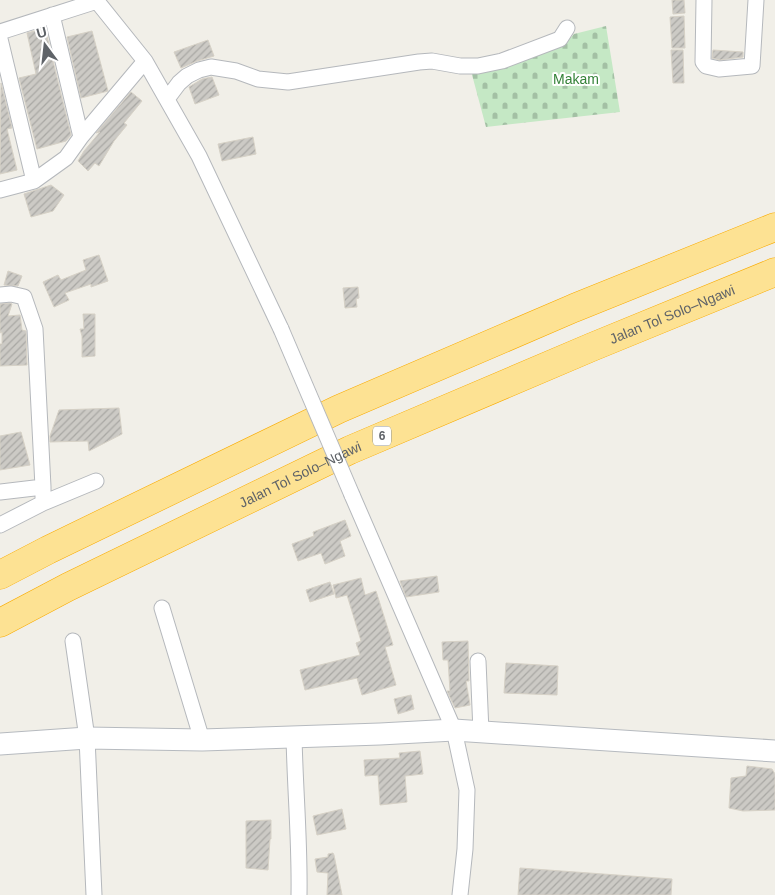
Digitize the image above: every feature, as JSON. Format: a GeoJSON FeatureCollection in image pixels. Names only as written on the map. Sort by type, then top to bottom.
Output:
{"type":"FeatureCollection","features":[{"type":"Feature","properties":{"kind":"highway"},"geometry":{"type":"LineString","coordinates":[[0,575],[339,409],[574,308],[775,227]]}},
{"type":"Feature","properties":{"kind":"highway","name":"Jalan Tol Solo–Ngawi"},"geometry":{"type":"LineString","coordinates":[[0,623],[77,583],[350,450],[775,272]]}},
{"type":"Feature","properties":{"kind":"street"},"geometry":{"type":"LineString","coordinates":[[0,32],[97,0],[145,62],[199,156],[281,329],[454,730],[467,790],[460,895]]}},
{"type":"Feature","properties":{"kind":"street"},"geometry":{"type":"LineString","coordinates":[[704,0],[703,62],[706,66],[712,68],[752,66],[756,0]]}},
{"type":"Feature","properties":{"kind":"street"},"geometry":{"type":"LineString","coordinates":[[52,15],[81,137]]}},
{"type":"Feature","properties":{"kind":"street"},"geometry":{"type":"LineString","coordinates":[[167,99],[179,82],[187,76],[198,70],[211,67],[236,71],[258,79],[288,82],[419,62],[478,66],[502,61],[560,39],[567,28]]}},
{"type":"Feature","properties":{"kind":"street"},"geometry":{"type":"LineString","coordinates":[[0,40],[34,181]]}},
{"type":"Feature","properties":{"kind":"street"},"geometry":{"type":"LineString","coordinates":[[0,190],[34,181],[66,158],[81,137],[145,62]]}},
{"type":"Feature","properties":{"kind":"street"},"geometry":{"type":"LineString","coordinates":[[0,295],[11,294],[24,297],[35,329],[43,487],[42,503]]}},
{"type":"Feature","properties":{"kind":"street"},"geometry":{"type":"LineString","coordinates":[[0,525],[42,503],[96,482]]}},
{"type":"Feature","properties":{"kind":"street"},"geometry":{"type":"LineString","coordinates":[[0,492],[43,487]]}},
{"type":"Feature","properties":{"kind":"street"},"geometry":{"type":"LineString","coordinates":[[162,608],[202,740]]}},
{"type":"Feature","properties":{"kind":"street"},"geometry":{"type":"LineString","coordinates":[[73,641],[88,738],[94,895]]}},
{"type":"Feature","properties":{"kind":"street"},"geometry":{"type":"LineString","coordinates":[[478,661],[481,732]]}},
{"type":"Feature","properties":{"kind":"street"},"geometry":{"type":"LineString","coordinates":[[0,744],[88,738],[202,740],[454,730],[775,751]]}},
{"type":"Feature","properties":{"kind":"street"},"geometry":{"type":"LineString","coordinates":[[294,736],[295,788],[300,849],[299,895]]}},
{"type":"Feature","properties":{"kind":"green space","name":"Makam"},"geometry":{"type":"Polygon","coordinates":[[[606,26],[620,112],[486,127],[471,71],[565,44],[574,34],[606,26]]]}},
{"type":"Feature","properties":{"kind":"building"},"geometry":{"type":"Polygon","coordinates":[[[672,0],[684,0],[685,13],[673,14],[672,0]]]}},
{"type":"Feature","properties":{"kind":"building"},"geometry":{"type":"Polygon","coordinates":[[[684,16],[685,48],[672,48],[670,17],[684,16]]]}},
{"type":"Feature","properties":{"kind":"building"},"geometry":{"type":"Polygon","coordinates":[[[45,28],[71,135],[66,141],[37,149],[19,78],[36,74],[27,33],[45,28]]]}},
{"type":"Feature","properties":{"kind":"building"},"geometry":{"type":"Polygon","coordinates":[[[92,31],[108,91],[81,98],[67,37],[92,31]]]}},
{"type":"Feature","properties":{"kind":"building"},"geometry":{"type":"Polygon","coordinates":[[[208,40],[214,56],[181,68],[174,52],[208,40]]]}},
{"type":"Feature","properties":{"kind":"building"},"geometry":{"type":"Polygon","coordinates":[[[671,50],[683,50],[684,83],[673,83],[671,50]]]}},
{"type":"Feature","properties":{"kind":"building"},"geometry":{"type":"Polygon","coordinates":[[[713,50],[743,52],[743,57],[720,60],[712,58],[713,50]]]}},
{"type":"Feature","properties":{"kind":"building"},"geometry":{"type":"Polygon","coordinates":[[[212,77],[219,95],[195,104],[189,87],[202,79],[212,77]]]}},
{"type":"Feature","properties":{"kind":"building"},"geometry":{"type":"Polygon","coordinates":[[[1,83],[12,128],[7,129],[17,170],[0,174],[1,83]]]}},
{"type":"Feature","properties":{"kind":"building"},"geometry":{"type":"Polygon","coordinates":[[[131,92],[142,101],[124,123],[127,125],[114,141],[99,166],[95,163],[88,171],[78,161],[100,132],[96,133],[131,92]]]}},
{"type":"Feature","properties":{"kind":"building"},"geometry":{"type":"Polygon","coordinates":[[[253,137],[256,154],[222,161],[218,144],[253,137]]]}},
{"type":"Feature","properties":{"kind":"building"},"geometry":{"type":"Polygon","coordinates":[[[51,185],[64,195],[53,211],[31,217],[24,194],[51,185]]]}},
{"type":"Feature","properties":{"kind":"building"},"geometry":{"type":"Polygon","coordinates":[[[99,255],[108,281],[91,287],[91,284],[65,293],[69,300],[54,307],[43,282],[58,275],[61,280],[86,270],[83,260],[99,255]]]}},
{"type":"Feature","properties":{"kind":"building"},"geometry":{"type":"Polygon","coordinates":[[[8,271],[22,276],[18,286],[4,285],[8,271]]]}},
{"type":"Feature","properties":{"kind":"building"},"geometry":{"type":"Polygon","coordinates":[[[358,287],[359,298],[356,299],[357,307],[345,308],[343,288],[358,287]]]}},
{"type":"Feature","properties":{"kind":"building"},"geometry":{"type":"Polygon","coordinates":[[[0,304],[12,304],[8,316],[20,315],[22,330],[26,331],[27,365],[0,366],[2,332],[0,333],[0,304]]]}},
{"type":"Feature","properties":{"kind":"building"},"geometry":{"type":"Polygon","coordinates":[[[83,314],[95,314],[95,356],[82,357],[80,329],[84,329],[83,314]]]}},
{"type":"Feature","properties":{"kind":"building"},"geometry":{"type":"Polygon","coordinates":[[[119,408],[122,434],[89,451],[88,441],[50,442],[50,436],[59,410],[119,408]]]}},
{"type":"Feature","properties":{"kind":"building"},"geometry":{"type":"Polygon","coordinates":[[[21,432],[30,465],[0,470],[0,436],[21,432]]]}},
{"type":"Feature","properties":{"kind":"building"},"geometry":{"type":"Polygon","coordinates":[[[345,520],[351,536],[340,541],[345,556],[325,564],[321,553],[298,561],[292,544],[314,536],[313,532],[345,520]]]}},
{"type":"Feature","properties":{"kind":"building"},"geometry":{"type":"Polygon","coordinates":[[[437,576],[439,592],[406,597],[400,581],[437,576]]]}},
{"type":"Feature","properties":{"kind":"building"},"geometry":{"type":"Polygon","coordinates":[[[361,578],[365,595],[376,591],[393,645],[385,647],[396,685],[362,695],[357,678],[305,690],[300,670],[360,655],[356,643],[361,641],[347,595],[336,598],[333,585],[361,578]]]}},
{"type":"Feature","properties":{"kind":"building"},"geometry":{"type":"Polygon","coordinates":[[[330,582],[334,594],[310,602],[306,590],[330,582]]]}},
{"type":"Feature","properties":{"kind":"building"},"geometry":{"type":"Polygon","coordinates":[[[468,641],[469,681],[466,681],[470,705],[455,708],[447,691],[450,691],[448,660],[443,660],[442,642],[468,641]]]}},
{"type":"Feature","properties":{"kind":"building"},"geometry":{"type":"Polygon","coordinates":[[[506,663],[558,666],[557,695],[504,693],[506,663]]]}},
{"type":"Feature","properties":{"kind":"building"},"geometry":{"type":"Polygon","coordinates":[[[411,695],[414,709],[398,714],[394,699],[411,695]]]}},
{"type":"Feature","properties":{"kind":"building"},"geometry":{"type":"Polygon","coordinates":[[[420,751],[423,774],[405,776],[407,802],[380,805],[378,775],[365,776],[364,760],[400,758],[399,753],[420,751]]]}},
{"type":"Feature","properties":{"kind":"building"},"geometry":{"type":"Polygon","coordinates":[[[747,766],[772,769],[775,774],[775,810],[743,811],[729,808],[731,778],[746,776],[747,766]]]}},
{"type":"Feature","properties":{"kind":"building"},"geometry":{"type":"Polygon","coordinates":[[[342,809],[346,829],[317,835],[313,816],[342,809]]]}},
{"type":"Feature","properties":{"kind":"building"},"geometry":{"type":"Polygon","coordinates":[[[271,820],[268,870],[246,868],[246,821],[271,820]]]}},
{"type":"Feature","properties":{"kind":"building"},"geometry":{"type":"Polygon","coordinates":[[[333,853],[342,895],[327,895],[328,873],[317,872],[315,859],[328,857],[328,854],[333,853]]]}},
{"type":"Feature","properties":{"kind":"building"},"geometry":{"type":"Polygon","coordinates":[[[520,868],[672,879],[671,895],[518,895],[520,868]]]}}]}
